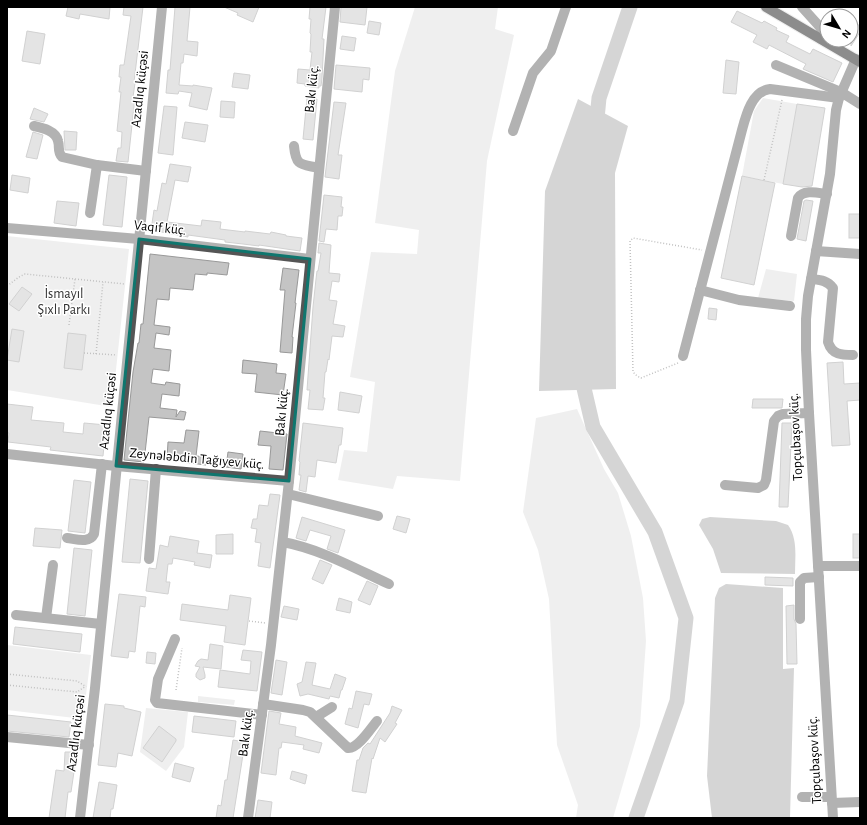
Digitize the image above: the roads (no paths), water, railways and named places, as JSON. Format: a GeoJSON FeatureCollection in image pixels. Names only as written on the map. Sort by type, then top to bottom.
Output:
{"type":"FeatureCollection","features":[{"type":"Feature","properties":{"kind":"main road"},"geometry":{"type":"LineString","coordinates":[[766,7],[819,38]]}},
{"type":"Feature","properties":{"kind":"main road"},"geometry":{"type":"LineString","coordinates":[[837,48],[858,60]]}},
{"type":"Feature","properties":{"kind":"street","name":"Azadlıq küçəsi"},"geometry":{"type":"LineString","coordinates":[[80,818],[102,624],[116,466],[162,7]]}},
{"type":"Feature","properties":{"kind":"street","name":"Bakı küç."},"geometry":{"type":"LineString","coordinates":[[248,818],[283,542],[335,7]]}},
{"type":"Feature","properties":{"kind":"street"},"geometry":{"type":"LineString","coordinates":[[513,131],[531,76],[551,51],[566,7]]}},
{"type":"Feature","properties":{"kind":"street"},"geometry":{"type":"LineString","coordinates":[[802,7],[819,26]]}},
{"type":"Feature","properties":{"kind":"street","name":"Topçubaşov küç."},"geometry":{"type":"LineString","coordinates":[[833,818],[809,413],[806,319],[811,279],[827,194],[836,110],[840,95],[858,60]]}},
{"type":"Feature","properties":{"kind":"street"},"geometry":{"type":"LineString","coordinates":[[776,65],[860,104]]}},
{"type":"Feature","properties":{"kind":"street"},"geometry":{"type":"LineString","coordinates":[[683,356],[742,130],[750,108],[759,93],[764,89],[840,95]]}},
{"type":"Feature","properties":{"kind":"street"},"geometry":{"type":"LineString","coordinates":[[34,126],[47,129],[54,135],[58,141],[59,153],[62,157],[97,165],[146,171]]}},
{"type":"Feature","properties":{"kind":"street"},"geometry":{"type":"LineString","coordinates":[[294,146],[295,157],[298,162],[319,168]]}},
{"type":"Feature","properties":{"kind":"street"},"geometry":{"type":"LineString","coordinates":[[90,213],[97,165]]}},
{"type":"Feature","properties":{"kind":"street"},"geometry":{"type":"LineString","coordinates":[[791,236],[798,198],[800,195],[804,193],[827,194]]}},
{"type":"Feature","properties":{"kind":"street","name":"Vaqif küç."},"geometry":{"type":"LineString","coordinates":[[7,228],[139,240],[310,259]]}},
{"type":"Feature","properties":{"kind":"street"},"geometry":{"type":"LineString","coordinates":[[816,251],[860,254]]}},
{"type":"Feature","properties":{"kind":"street"},"geometry":{"type":"LineString","coordinates":[[811,279],[824,280],[833,288],[828,342],[830,348],[840,355],[853,355]]}},
{"type":"Feature","properties":{"kind":"street"},"geometry":{"type":"LineString","coordinates":[[700,290],[739,300],[790,306]]}},
{"type":"Feature","properties":{"kind":"street"},"geometry":{"type":"LineString","coordinates":[[725,485],[758,488],[764,485],[766,480],[774,421],[778,416],[783,414],[809,413]]}},
{"type":"Feature","properties":{"kind":"street","name":"Zeynələbdin Tağıyev küç."},"geometry":{"type":"LineString","coordinates":[[7,454],[116,466],[289,481]]}},
{"type":"Feature","properties":{"kind":"street"},"geometry":{"type":"LineString","coordinates":[[67,538],[88,540],[92,538],[94,534],[102,464]]}},
{"type":"Feature","properties":{"kind":"street"},"geometry":{"type":"LineString","coordinates":[[149,560],[156,469]]}},
{"type":"Feature","properties":{"kind":"street"},"geometry":{"type":"LineString","coordinates":[[288,494],[378,516]]}},
{"type":"Feature","properties":{"kind":"street"},"geometry":{"type":"LineString","coordinates":[[283,542],[298,545],[318,552],[389,584]]}},
{"type":"Feature","properties":{"kind":"street"},"geometry":{"type":"LineString","coordinates":[[46,618],[53,565]]}},
{"type":"Feature","properties":{"kind":"street"},"geometry":{"type":"LineString","coordinates":[[818,566],[860,566]]}},
{"type":"Feature","properties":{"kind":"street"},"geometry":{"type":"LineString","coordinates":[[800,619],[800,582],[804,578],[819,577]]}},
{"type":"Feature","properties":{"kind":"street"},"geometry":{"type":"LineString","coordinates":[[16,615],[102,624]]}},
{"type":"Feature","properties":{"kind":"street"},"geometry":{"type":"LineString","coordinates":[[178,642],[158,679],[155,700],[157,703],[262,715]]}},
{"type":"Feature","properties":{"kind":"street"},"geometry":{"type":"LineString","coordinates":[[263,704],[310,712],[348,748],[357,745],[377,721]]}},
{"type":"Feature","properties":{"kind":"street"},"geometry":{"type":"LineString","coordinates":[[316,717],[332,707]]}},
{"type":"Feature","properties":{"kind":"street"},"geometry":{"type":"LineString","coordinates":[[7,736],[89,745]]}},
{"type":"Feature","properties":{"kind":"street"},"geometry":{"type":"LineString","coordinates":[[802,797],[860,802]]}},
{"type":"Feature","properties":{"kind":"waterway"},"geometry":{"type":"LineString","coordinates":[[596,129],[599,98],[630,7]]}},
{"type":"Feature","properties":{"kind":"waterway"},"geometry":{"type":"LineString","coordinates":[[580,371],[593,427],[655,532],[686,618],[677,701],[636,818]]}},
{"type":"Feature","properties":{"kind":"park label","name":"İsmayıl Şıxlı Parkı"},"geometry":{"type":"Point","coordinates":[64,302]}}]}
